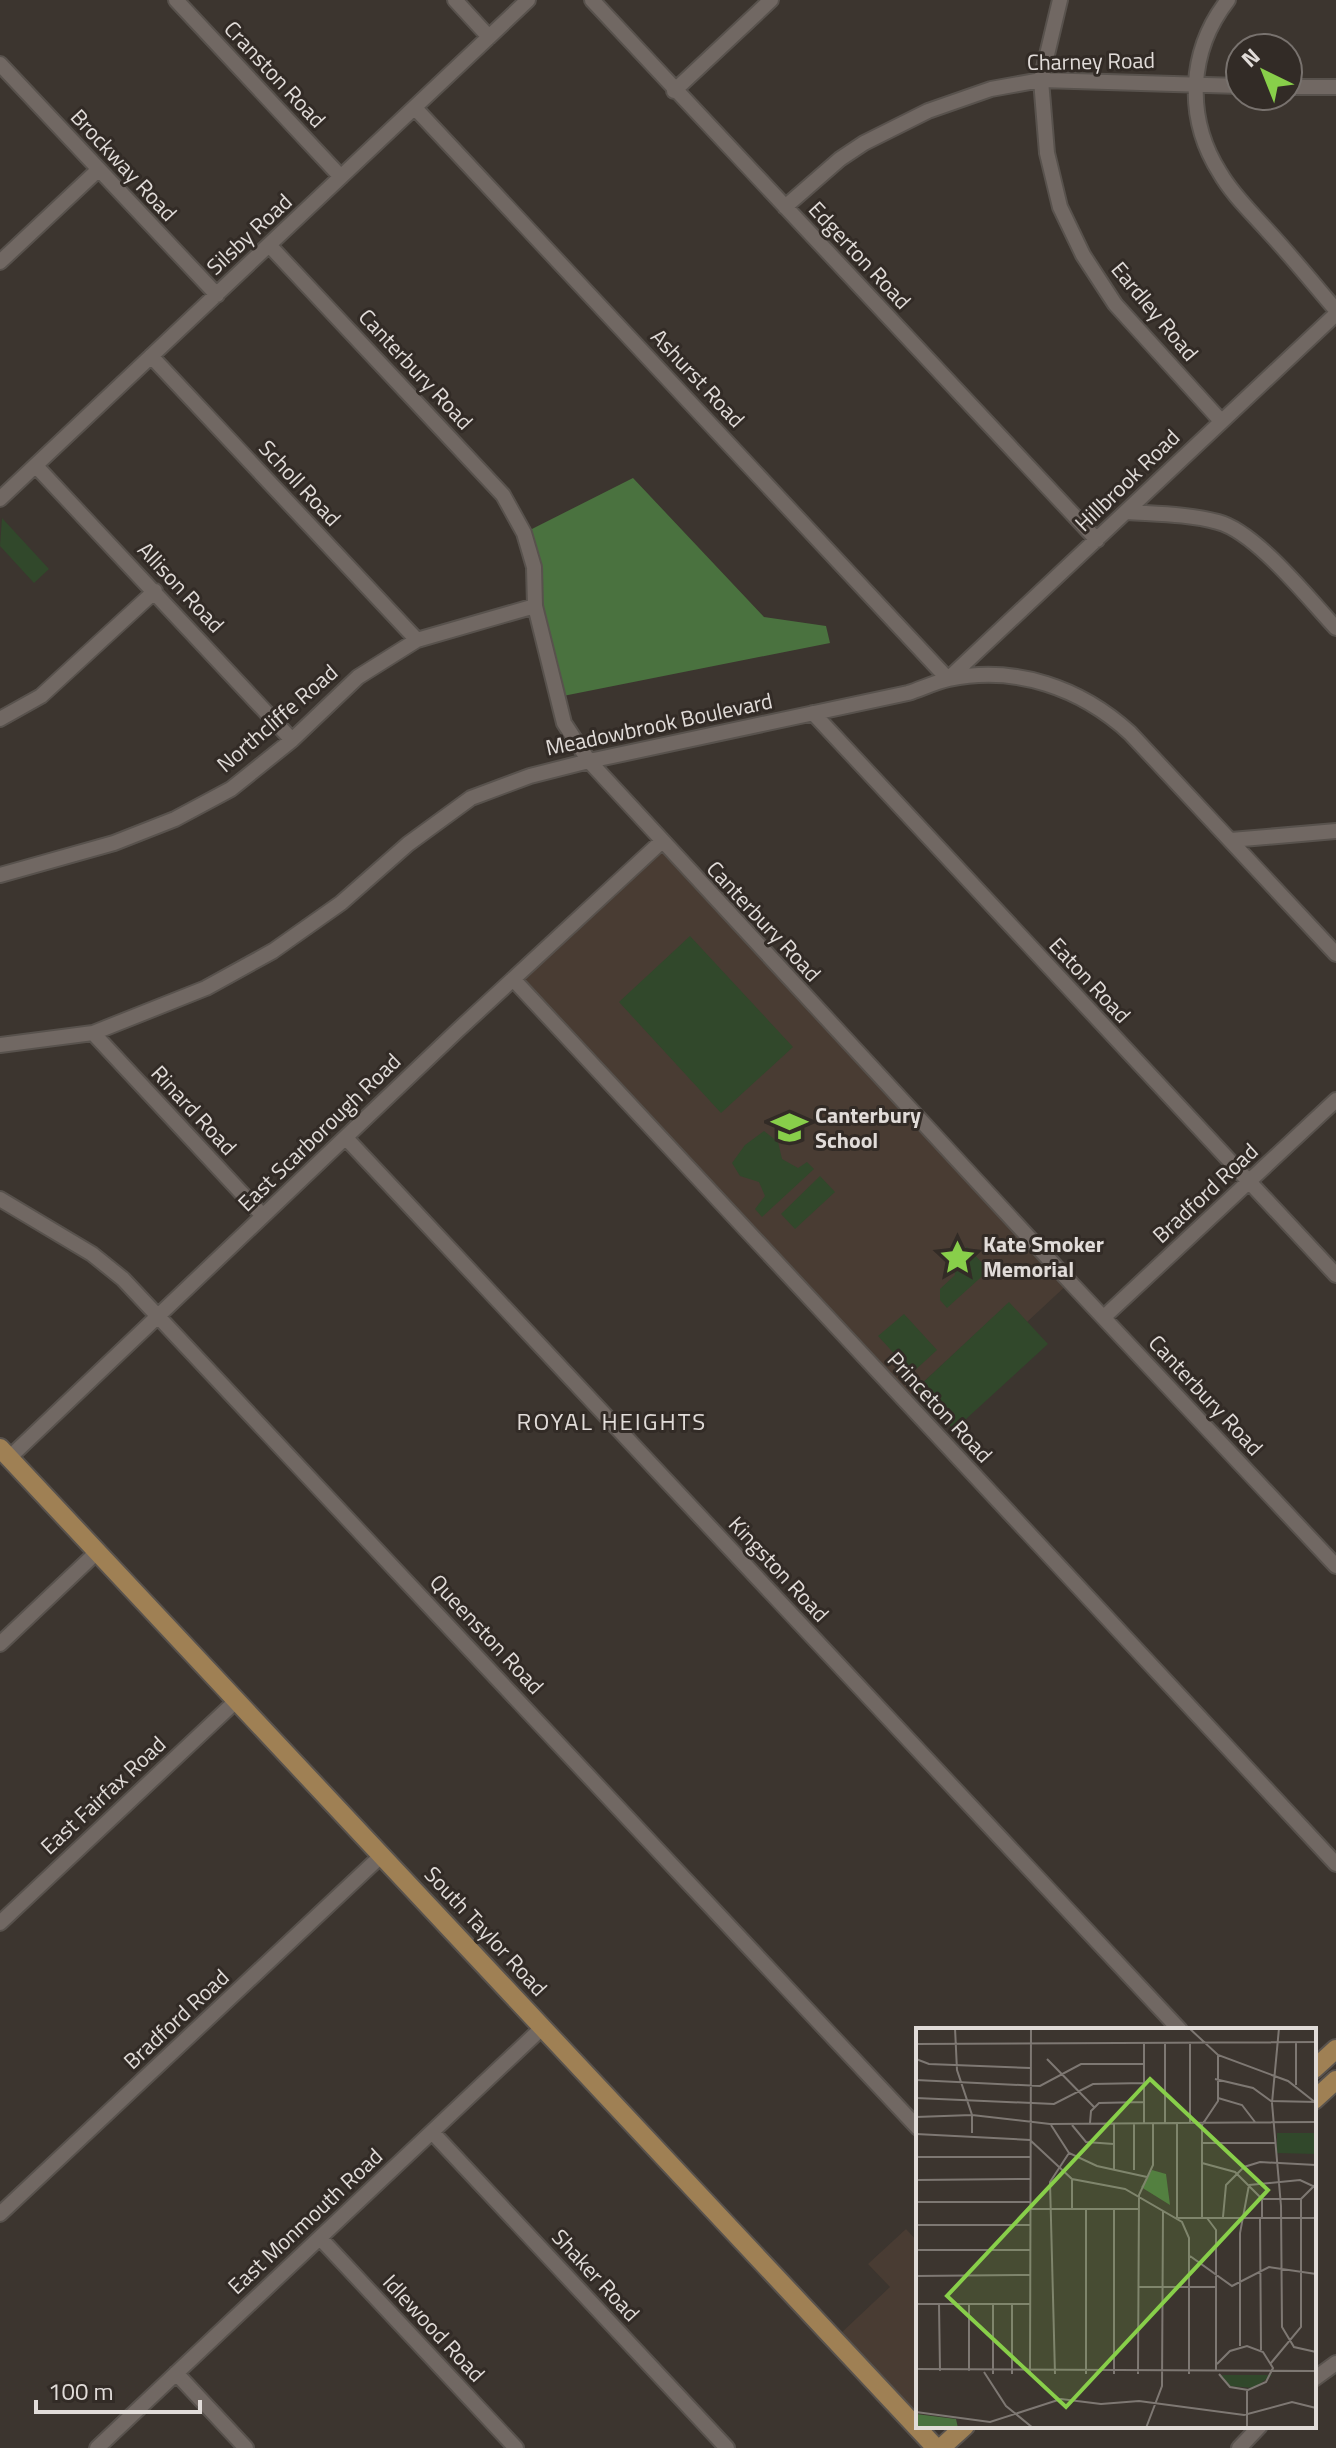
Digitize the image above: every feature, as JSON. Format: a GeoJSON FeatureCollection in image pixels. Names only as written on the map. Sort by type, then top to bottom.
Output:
{"type":"FeatureCollection","features":[{"type":"Feature","properties":{"kind":"main road","name":"South Taylor Road"},"geometry":{"type":"LineString","coordinates":[[5,1453],[916,2420]]}},
{"type":"Feature","properties":{"kind":"main road"},"geometry":{"type":"LineString","coordinates":[[1316,2067],[1336,2049]]}},
{"type":"Feature","properties":{"kind":"main road"},"geometry":{"type":"LineString","coordinates":[[1316,2098],[1336,2080]]}},
{"type":"Feature","properties":{"kind":"main road"},"geometry":{"type":"LineString","coordinates":[[909,2448],[960,2428]]}},
{"type":"Feature","properties":{"kind":"street","name":"Cranston Road"},"geometry":{"type":"LineString","coordinates":[[176,0],[341,177]]}},
{"type":"Feature","properties":{"kind":"street"},"geometry":{"type":"LineString","coordinates":[[455,0],[489,37]]}},
{"type":"Feature","properties":{"kind":"street","name":"Silsby Road"},"geometry":{"type":"LineString","coordinates":[[0,499],[528,0]]}},
{"type":"Feature","properties":{"kind":"street","name":"Edgerton Road"},"geometry":{"type":"LineString","coordinates":[[592,0],[1097,540]]}},
{"type":"Feature","properties":{"kind":"street"},"geometry":{"type":"LineString","coordinates":[[674,91],[771,0]]}},
{"type":"Feature","properties":{"kind":"street","name":"Eardley Road"},"geometry":{"type":"LineString","coordinates":[[1060,0],[1041,80],[1047,153],[1053,185],[1068,226],[1115,304],[1221,421]]}},
{"type":"Feature","properties":{"kind":"street"},"geometry":{"type":"LineString","coordinates":[[1228,0],[1207,37],[1194,83],[1200,124],[1219,173],[1336,312]]}},
{"type":"Feature","properties":{"kind":"street","name":"Brockway Road"},"geometry":{"type":"LineString","coordinates":[[0,64],[217,295]]}},
{"type":"Feature","properties":{"kind":"street","name":"Charney Road"},"geometry":{"type":"LineString","coordinates":[[785,207],[840,159],[891,128],[971,95],[1041,80],[1224,85]]}},
{"type":"Feature","properties":{"kind":"street"},"geometry":{"type":"LineString","coordinates":[[1304,87],[1336,87]]}},
{"type":"Feature","properties":{"kind":"street","name":"Ashurst Road"},"geometry":{"type":"LineString","coordinates":[[415,108],[948,679]]}},
{"type":"Feature","properties":{"kind":"street"},"geometry":{"type":"LineString","coordinates":[[0,262],[98,170]]}},
{"type":"Feature","properties":{"kind":"street","name":"Canterbury Road"},"geometry":{"type":"LineString","coordinates":[[270,246],[503,495],[524,533],[534,567],[535,606],[564,723],[589,761],[1336,1566]]}},
{"type":"Feature","properties":{"kind":"street","name":"Hillbrook Road"},"geometry":{"type":"LineString","coordinates":[[948,679],[1336,312]]}},
{"type":"Feature","properties":{"kind":"street","name":"Scholl Road"},"geometry":{"type":"LineString","coordinates":[[151,356],[417,640]]}},
{"type":"Feature","properties":{"kind":"street","name":"Allison Road"},"geometry":{"type":"LineString","coordinates":[[36,466],[292,740]]}},
{"type":"Feature","properties":{"kind":"street"},"geometry":{"type":"LineString","coordinates":[[1127,512],[1183,515],[1221,522],[1248,536],[1336,628]]}},
{"type":"Feature","properties":{"kind":"street"},"geometry":{"type":"LineString","coordinates":[[0,719],[41,696],[155,591]]}},
{"type":"Feature","properties":{"kind":"street","name":"Northcliffe Road"},"geometry":{"type":"LineString","coordinates":[[0,875],[114,843],[175,819],[231,789],[292,740],[358,677],[417,640],[535,606]]}},
{"type":"Feature","properties":{"kind":"street","name":"Meadowbrook Boulevard"},"geometry":{"type":"LineString","coordinates":[[0,1045],[93,1033],[206,988],[273,951],[341,903],[408,844],[471,798],[530,776],[589,761],[908,693],[948,679],[997,675],[1033,679],[1060,687],[1097,706],[1130,733],[1231,840]]}},
{"type":"Feature","properties":{"kind":"street","name":"Eaton Road"},"geometry":{"type":"LineString","coordinates":[[813,713],[1336,1275]]}},
{"type":"Feature","properties":{"kind":"street"},"geometry":{"type":"LineString","coordinates":[[1231,840],[1336,831]]}},
{"type":"Feature","properties":{"kind":"street"},"geometry":{"type":"LineString","coordinates":[[1231,840],[1336,954]]}},
{"type":"Feature","properties":{"kind":"street","name":"East Scarborough Road"},"geometry":{"type":"LineString","coordinates":[[5,1453],[157,1315],[661,842]]}},
{"type":"Feature","properties":{"kind":"street","name":"Princeton Road"},"geometry":{"type":"LineString","coordinates":[[513,979],[1336,1864]]}},
{"type":"Feature","properties":{"kind":"street","name":"Rinard Road"},"geometry":{"type":"LineString","coordinates":[[93,1033],[263,1216]]}},
{"type":"Feature","properties":{"kind":"street","name":"Bradford Road"},"geometry":{"type":"LineString","coordinates":[[1104,1317],[1336,1100]]}},
{"type":"Feature","properties":{"kind":"street","name":"Kingston Road"},"geometry":{"type":"LineString","coordinates":[[346,1138],[1178,2028]]}},
{"type":"Feature","properties":{"kind":"street","name":"Queenston Road"},"geometry":{"type":"LineString","coordinates":[[0,1199],[92,1254],[123,1279],[916,2126]]}},
{"type":"Feature","properties":{"kind":"street"},"geometry":{"type":"LineString","coordinates":[[0,1644],[97,1552]]}},
{"type":"Feature","properties":{"kind":"street","name":"East Fairfax Road"},"geometry":{"type":"LineString","coordinates":[[0,1923],[237,1700]]}},
{"type":"Feature","properties":{"kind":"street","name":"Bradford Road"},"geometry":{"type":"LineString","coordinates":[[0,2214],[382,1855]]}},
{"type":"Feature","properties":{"kind":"street","name":"East Monmouth Road"},"geometry":{"type":"LineString","coordinates":[[97,2448],[543,2027]]}},
{"type":"Feature","properties":{"kind":"street","name":"Shaker Road"},"geometry":{"type":"LineString","coordinates":[[432,2132],[727,2448]]}},
{"type":"Feature","properties":{"kind":"street","name":"Idlewood Road"},"geometry":{"type":"LineString","coordinates":[[320,2238],[516,2448]]}},
{"type":"Feature","properties":{"kind":"street"},"geometry":{"type":"LineString","coordinates":[[1316,2378],[1336,2363]]}},
{"type":"Feature","properties":{"kind":"street"},"geometry":{"type":"LineString","coordinates":[[176,2373],[246,2448]]}},
{"type":"Feature","properties":{"kind":"street"},"geometry":{"type":"LineString","coordinates":[[1239,2448],[1258,2428]]}},
{"type":"Feature","properties":{"kind":"shaded area","name":"Canterbury School"},"geometry":{"type":"Polygon","coordinates":[[[661,842],[1070,1282],[1027,1322],[1009,1303],[903,1401],[513,980],[661,842]]]}},
{"type":"Feature","properties":{"kind":"shaded area"},"geometry":{"type":"Polygon","coordinates":[[[906,2229],[916,2240],[916,2416],[840,2334],[890,2287],[868,2264],[906,2229]]]}},
{"type":"Feature","properties":{"kind":"green space"},"geometry":{"type":"Polygon","coordinates":[[[633,478],[764,617],[826,626],[830,643],[558,697],[524,533],[633,478]]]}},
{"type":"Feature","properties":{"kind":"green space"},"geometry":{"type":"Polygon","coordinates":[[[2,518],[49,569],[34,583],[0,546],[2,518]]]}},
{"type":"Feature","properties":{"kind":"green space"},"geometry":{"type":"Polygon","coordinates":[[[690,936],[793,1047],[721,1113],[619,1002],[690,936]]]}},
{"type":"Feature","properties":{"kind":"green space"},"geometry":{"type":"Polygon","coordinates":[[[764,1131],[778,1142],[782,1159],[798,1168],[807,1162],[814,1169],[762,1217],[755,1209],[765,1196],[759,1182],[740,1176],[732,1163],[745,1145],[764,1131]]]}},
{"type":"Feature","properties":{"kind":"green space"},"geometry":{"type":"Polygon","coordinates":[[[820,1176],[835,1192],[795,1229],[781,1214],[820,1176]]]}},
{"type":"Feature","properties":{"kind":"green space"},"geometry":{"type":"Polygon","coordinates":[[[967,1247],[989,1270],[947,1308],[940,1300],[940,1289],[955,1275],[952,1261],[967,1247]]]}},
{"type":"Feature","properties":{"kind":"green space"},"geometry":{"type":"Polygon","coordinates":[[[1009,1302],[1048,1344],[954,1430],[916,1389],[1009,1302]]]}},
{"type":"Feature","properties":{"kind":"green space"},"geometry":{"type":"Polygon","coordinates":[[[904,1314],[937,1350],[912,1373],[878,1336],[904,1314]]]}},
{"type":"Feature","properties":{"kind":"place","name":"Canterbury School"},"geometry":{"type":"Point","coordinates":[789,1128]}},
{"type":"Feature","properties":{"kind":"place","name":"Kate Smoker Memorial"},"geometry":{"type":"Point","coordinates":[957,1257]}},
{"type":"Feature","properties":{"kind":"district","name":"ROYAL HEIGHTS"},"geometry":{"type":"Point","coordinates":[612,1422]}}]}
